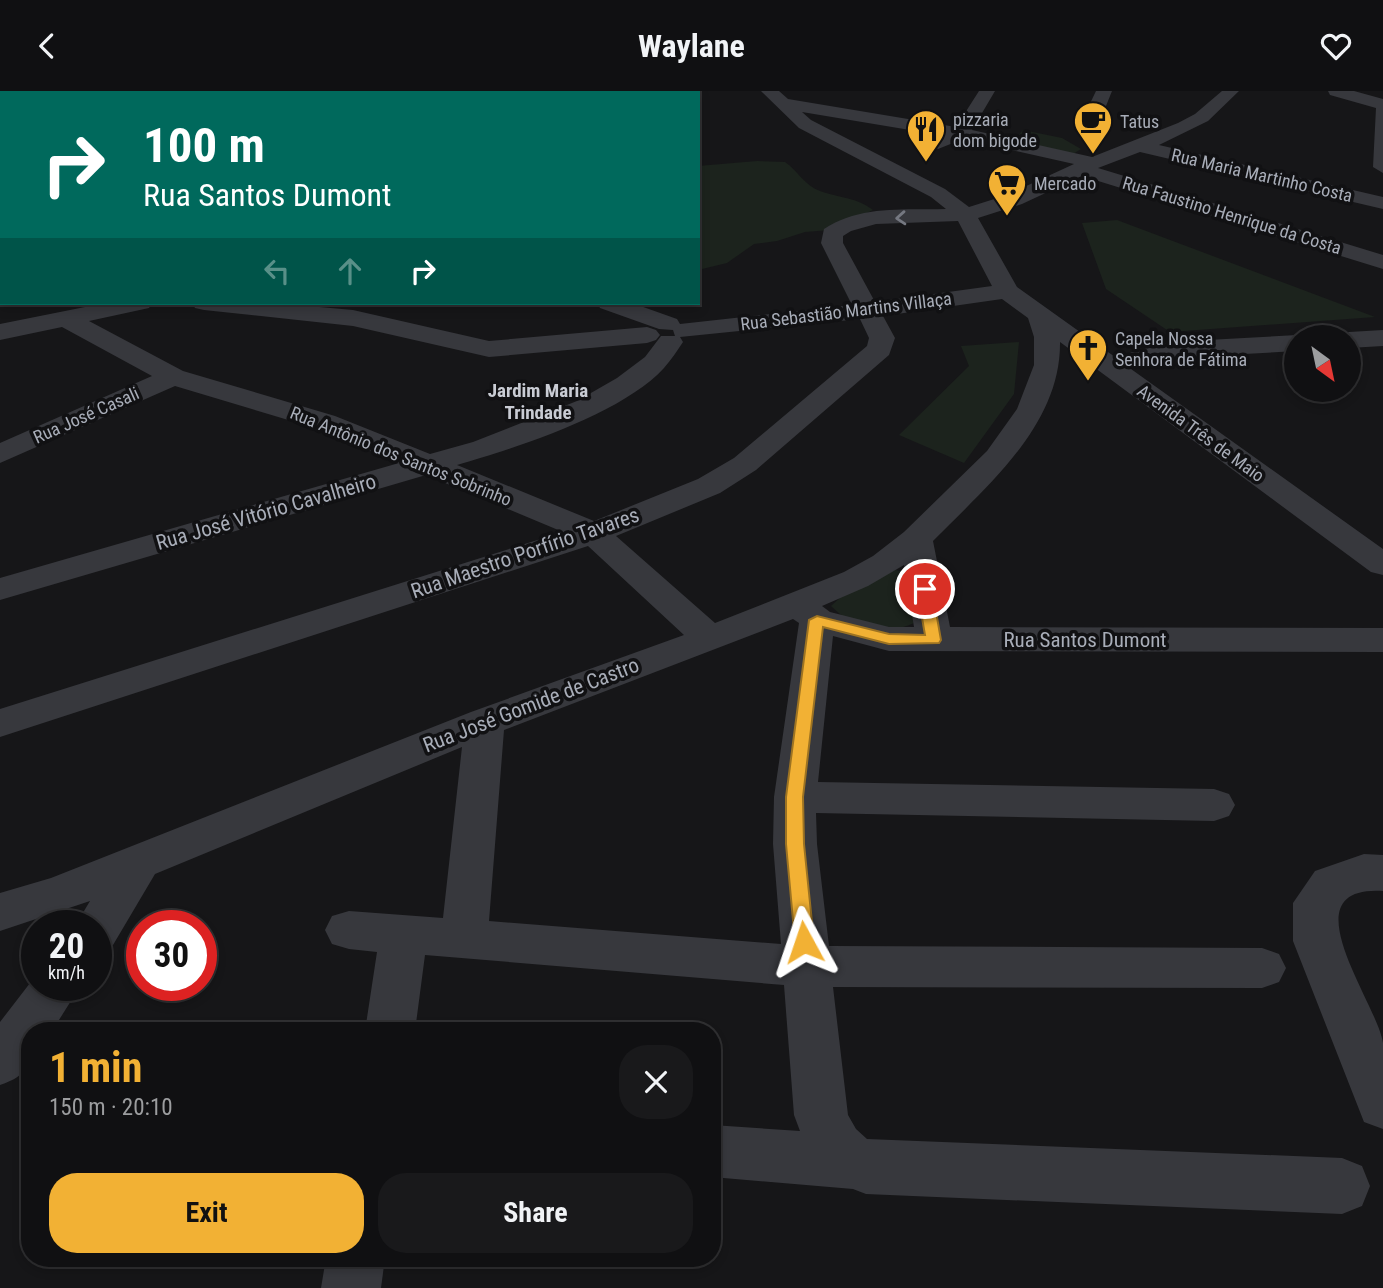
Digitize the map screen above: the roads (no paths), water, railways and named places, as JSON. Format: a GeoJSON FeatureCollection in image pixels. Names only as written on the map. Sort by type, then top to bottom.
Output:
{"type":"FeatureCollection","features":[{"type":"Feature","properties":{"kind":"street"},"geometry":{"type":"LineString","coordinates":[[904,158],[961,133],[987,91]]}},
{"type":"Feature","properties":{"kind":"street"},"geometry":{"type":"LineString","coordinates":[[1093,116],[1104,91]]}},
{"type":"Feature","properties":{"kind":"street"},"geometry":{"type":"LineString","coordinates":[[965,214],[1004,202],[1086,166],[1141,147],[1194,120],[1224,100],[1231,91]]}},
{"type":"Feature","properties":{"kind":"street"},"geometry":{"type":"LineString","coordinates":[[1336,91],[1383,105]]}},
{"type":"Feature","properties":{"kind":"street","name":"Rua Faustino Henrique da Costa"},"geometry":{"type":"LineString","coordinates":[[774,97],[851,114],[961,133],[1086,166],[1383,262]]}},
{"type":"Feature","properties":{"kind":"street","name":"Avenida Três de Maio"},"geometry":{"type":"LineString","coordinates":[[774,97],[805,124],[904,158],[938,193],[965,214],[1007,291],[1376,556]]}},
{"type":"Feature","properties":{"kind":"street"},"geometry":{"type":"LineString","coordinates":[[851,114],[866,99]]}},
{"type":"Feature","properties":{"kind":"street"},"geometry":{"type":"LineString","coordinates":[[1383,111],[1383,167]]}},
{"type":"Feature","properties":{"kind":"street","name":"Rua Maria Martinho Costa"},"geometry":{"type":"LineString","coordinates":[[1141,147],[1380,202]]}},
{"type":"Feature","properties":{"kind":"street"},"geometry":{"type":"LineString","coordinates":[[1380,202],[1383,177]]}},
{"type":"Feature","properties":{"kind":"street","name":"Rua Maestro Porfírio Tavares"},"geometry":{"type":"LineString","coordinates":[[0,723],[594,533],[709,486],[745,464],[880,349],[882,338],[832,243],[832,234],[838,227],[864,220],[965,214]]}},
{"type":"Feature","properties":{"kind":"street","name":"Rua Sebastião Martins Villaça"},"geometry":{"type":"LineString","coordinates":[[224,305],[353,318],[489,349],[866,311],[1007,291]]}},
{"type":"Feature","properties":{"kind":"street"},"geometry":{"type":"LineString","coordinates":[[0,332],[131,305]]}},
{"type":"Feature","properties":{"kind":"street"},"geometry":{"type":"LineString","coordinates":[[613,305],[668,333]]}},
{"type":"Feature","properties":{"kind":"street","name":"Rua José Gomide de Castro"},"geometry":{"type":"LineString","coordinates":[[0,912],[62,893],[485,722],[709,638],[806,612],[885,563],[916,539],[998,457],[1031,410],[1047,365],[1047,337],[1039,313]]}},
{"type":"Feature","properties":{"kind":"street","name":"Rua Antônio dos Santos Sobrinho"},"geometry":{"type":"LineString","coordinates":[[65,319],[173,377],[325,422],[594,533],[709,638]]}},
{"type":"Feature","properties":{"kind":"street","name":"Rua José Vitório Cavalheiro"},"geometry":{"type":"LineString","coordinates":[[0,589],[484,448],[587,407],[628,384],[654,363],[668,333]]}},
{"type":"Feature","properties":{"kind":"street"},"geometry":{"type":"LineString","coordinates":[[1362,339],[1383,338]]}},
{"type":"Feature","properties":{"kind":"street"},"geometry":{"type":"LineString","coordinates":[[1111,366],[1170,350],[1284,344]]}},
{"type":"Feature","properties":{"kind":"street","name":"Rua José Casali"},"geometry":{"type":"LineString","coordinates":[[0,454],[173,377]]}},
{"type":"Feature","properties":{"kind":"street"},"geometry":{"type":"LineString","coordinates":[[916,539],[934,640]]}},
{"type":"Feature","properties":{"kind":"street"},"geometry":{"type":"LineString","coordinates":[[806,612],[795,797],[795,844],[821,1115],[831,1142],[844,1157],[866,1167],[1342,1187]]}},
{"type":"Feature","properties":{"kind":"street","name":"Rua Santos Dumont"},"geometry":{"type":"LineString","coordinates":[[806,612],[889,639],[1383,641]]}},
{"type":"Feature","properties":{"kind":"street"},"geometry":{"type":"LineString","coordinates":[[464,939],[485,722]]}},
{"type":"Feature","properties":{"kind":"street"},"geometry":{"type":"LineString","coordinates":[[795,797],[1214,805]]}},
{"type":"Feature","properties":{"kind":"street"},"geometry":{"type":"LineString","coordinates":[[109,910],[140,860]]}},
{"type":"Feature","properties":{"kind":"street"},"geometry":{"type":"LineString","coordinates":[[1383,873],[1364,872],[1331,884],[1316,902],[1317,941],[1383,1104]]}},
{"type":"Feature","properties":{"kind":"street"},"geometry":{"type":"LineString","coordinates":[[349,930],[807,966],[1262,968]]}},
{"type":"Feature","properties":{"kind":"street"},"geometry":{"type":"LineString","coordinates":[[391,1022],[404,934]]}},
{"type":"Feature","properties":{"kind":"street"},"geometry":{"type":"LineString","coordinates":[[30,1022],[45,1001]]}},
{"type":"Feature","properties":{"kind":"street"},"geometry":{"type":"LineString","coordinates":[[0,1062],[21,1034]]}},
{"type":"Feature","properties":{"kind":"street"},"geometry":{"type":"LineString","coordinates":[[721,1152],[855,1162]]}},
{"type":"Feature","properties":{"kind":"street"},"geometry":{"type":"LineString","coordinates":[[351,1288],[354,1267]]}},
{"type":"Feature","properties":{"kind":"place","name":"Tatus"},"geometry":{"type":"Point","coordinates":[1093,155]}},
{"type":"Feature","properties":{"kind":"place","name":"pizzaria dom bigode"},"geometry":{"type":"Point","coordinates":[926,163]}},
{"type":"Feature","properties":{"kind":"place","name":"Mercado"},"geometry":{"type":"Point","coordinates":[1007,217]}},
{"type":"Feature","properties":{"kind":"place","name":"Capela Nossa Senhora de Fátima"},"geometry":{"type":"Point","coordinates":[1088,382]}},
{"type":"Feature","properties":{"kind":"district","name":"Jardim Maria Trindade"},"geometry":{"type":"Point","coordinates":[538,401]}}]}
